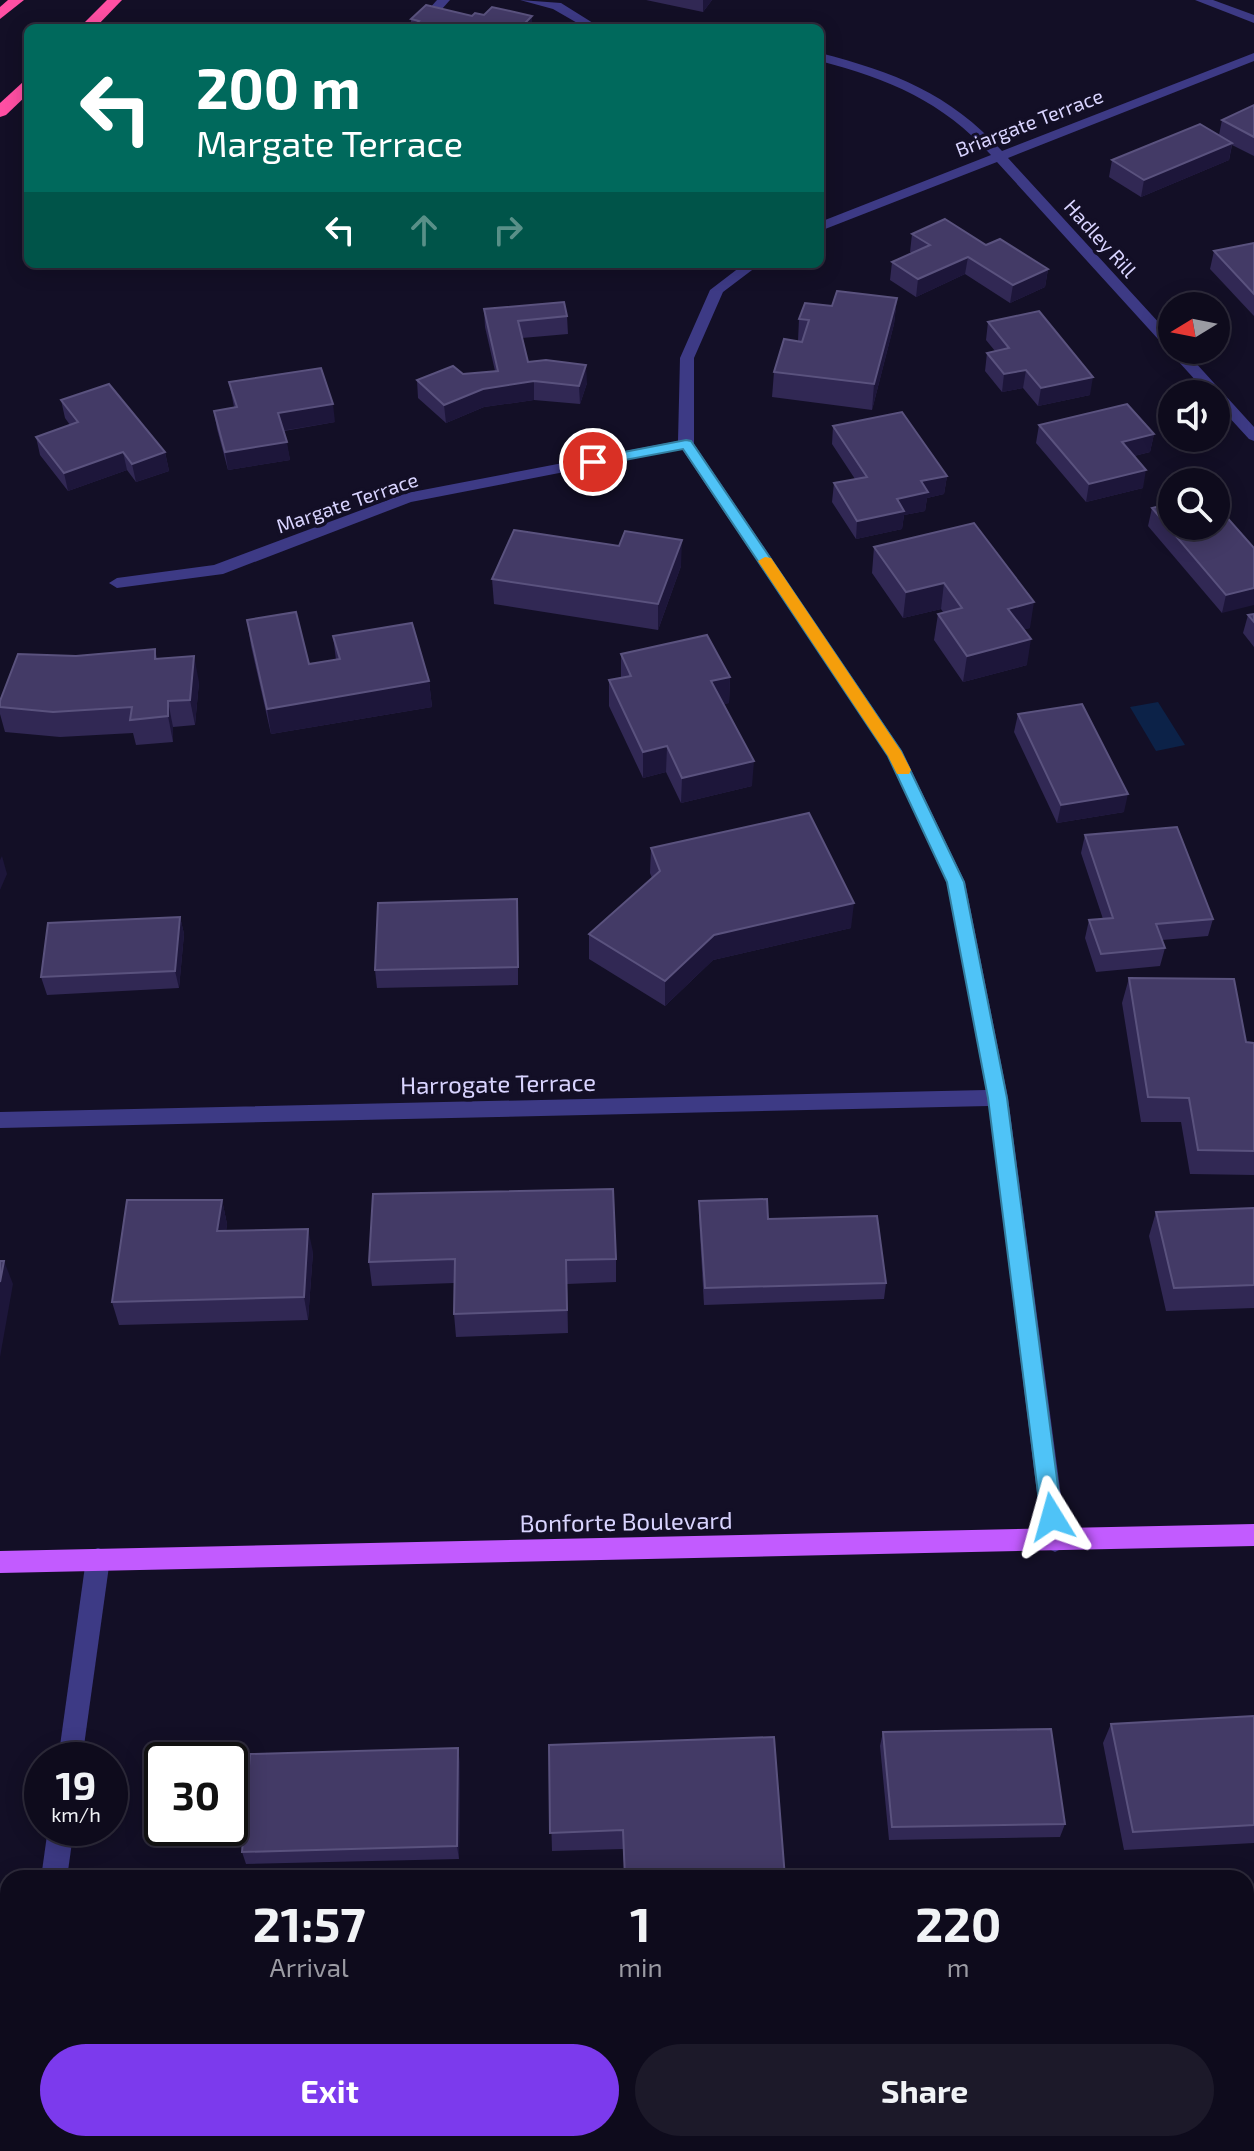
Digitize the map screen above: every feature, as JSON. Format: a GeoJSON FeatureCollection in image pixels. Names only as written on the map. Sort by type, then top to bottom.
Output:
{"type":"FeatureCollection","features":[{"type":"Feature","properties":{"kind":"highway"},"geometry":{"type":"LineString","coordinates":[[0,15],[17,0]]}},
{"type":"Feature","properties":{"kind":"highway"},"geometry":{"type":"LineString","coordinates":[[90,24],[115,0]]}},
{"type":"Feature","properties":{"kind":"highway"},"geometry":{"type":"LineString","coordinates":[[0,112],[24,89]]}},
{"type":"Feature","properties":{"kind":"main road","name":"Bonforte Boulevard"},"geometry":{"type":"LineString","coordinates":[[0,1562],[1254,1535]]}},
{"type":"Feature","properties":{"kind":"street"},"geometry":{"type":"LineString","coordinates":[[422,24],[444,0]]}},
{"type":"Feature","properties":{"kind":"street"},"geometry":{"type":"LineString","coordinates":[[526,0],[557,6],[588,24]]}},
{"type":"Feature","properties":{"kind":"street"},"geometry":{"type":"LineString","coordinates":[[1201,0],[1254,19]]}},
{"type":"Feature","properties":{"kind":"street","name":"Briargate Terrace"},"geometry":{"type":"LineString","coordinates":[[824,225],[1254,57]]}},
{"type":"Feature","properties":{"kind":"street","name":"Hadley Rill"},"geometry":{"type":"LineString","coordinates":[[824,58],[878,72],[912,88],[970,124],[1158,330]]}},
{"type":"Feature","properties":{"kind":"street"},"geometry":{"type":"LineString","coordinates":[[747,268],[717,290],[687,358],[686,444],[896,755],[956,882],[998,1098],[1055,1541]]}},
{"type":"Feature","properties":{"kind":"street","name":"Hadley Rill"},"geometry":{"type":"LineString","coordinates":[[1189,364],[1203,380]]}},
{"type":"Feature","properties":{"kind":"street","name":"Hadley Rill"},"geometry":{"type":"LineString","coordinates":[[1230,409],[1254,436]]}},
{"type":"Feature","properties":{"kind":"street","name":"Margate Terrace"},"geometry":{"type":"LineString","coordinates":[[117,583],[217,570],[407,498],[686,444]]}},
{"type":"Feature","properties":{"kind":"street","name":"Harrogate Terrace"},"geometry":{"type":"LineString","coordinates":[[0,1120],[998,1098]]}},
{"type":"Feature","properties":{"kind":"street"},"geometry":{"type":"LineString","coordinates":[[73,1742],[98,1559]]}},
{"type":"Feature","properties":{"kind":"street"},"geometry":{"type":"LineString","coordinates":[[55,1870],[58,1846]]}},
{"type":"Feature","properties":{"kind":"water"},"geometry":{"type":"Polygon","coordinates":[[[1158,702],[1185,745],[1156,751],[1130,707],[1158,702]]]}},
{"type":"Feature","properties":{"kind":"building"},"geometry":{"type":"Polygon","coordinates":[[[426,5],[472,16],[475,13],[484,15],[492,7],[532,16],[524,24],[416,24],[419,21],[411,19],[426,5]]]}},
{"type":"Feature","properties":{"kind":"building"},"geometry":{"type":"Polygon","coordinates":[[[1254,105],[1254,137],[1222,120],[1254,105]]]}},
{"type":"Feature","properties":{"kind":"building"},"geometry":{"type":"Polygon","coordinates":[[[1200,124],[1232,143],[1144,180],[1112,160],[1200,124]]]}},
{"type":"Feature","properties":{"kind":"building"},"geometry":{"type":"Polygon","coordinates":[[[945,219],[986,245],[1000,239],[1048,269],[1013,285],[968,257],[918,279],[892,262],[930,245],[912,234],[945,219]]]}},
{"type":"Feature","properties":{"kind":"building"},"geometry":{"type":"Polygon","coordinates":[[[1254,243],[1254,294],[1214,251],[1254,243]]]}},
{"type":"Feature","properties":{"kind":"building"},"geometry":{"type":"Polygon","coordinates":[[[837,291],[897,298],[874,384],[774,372],[784,339],[802,342],[809,320],[799,319],[805,303],[832,306],[837,291]]]}},
{"type":"Feature","properties":{"kind":"building"},"geometry":{"type":"Polygon","coordinates":[[[564,302],[567,316],[518,321],[528,362],[546,360],[586,365],[579,386],[534,381],[483,389],[444,405],[417,380],[453,366],[463,374],[498,371],[484,309],[564,302]]]}},
{"type":"Feature","properties":{"kind":"building"},"geometry":{"type":"Polygon","coordinates":[[[1039,311],[1093,377],[1041,388],[1026,370],[1004,374],[987,353],[1009,348],[988,322],[1039,311]]]}},
{"type":"Feature","properties":{"kind":"building"},"geometry":{"type":"Polygon","coordinates":[[[321,368],[333,404],[278,413],[287,442],[225,452],[214,411],[237,407],[229,382],[321,368]]]}},
{"type":"Feature","properties":{"kind":"building"},"geometry":{"type":"Polygon","coordinates":[[[109,384],[165,452],[132,464],[123,452],[64,473],[36,437],[78,422],[61,400],[109,384]]]}},
{"type":"Feature","properties":{"kind":"building"},"geometry":{"type":"Polygon","coordinates":[[[1127,404],[1154,434],[1122,442],[1146,470],[1089,484],[1039,425],[1127,404]]]}},
{"type":"Feature","properties":{"kind":"building"},"geometry":{"type":"Polygon","coordinates":[[[902,412],[947,476],[921,481],[928,492],[897,499],[904,511],[857,521],[834,483],[867,477],[833,426],[902,412]]]}},
{"type":"Feature","properties":{"kind":"building"},"geometry":{"type":"Polygon","coordinates":[[[1230,521],[1254,548],[1254,588],[1226,595],[1179,540],[1230,540],[1230,521]]]}},
{"type":"Feature","properties":{"kind":"building"},"geometry":{"type":"Polygon","coordinates":[[[974,523],[1034,602],[1008,609],[1031,639],[967,656],[938,614],[962,608],[944,583],[906,592],[874,547],[974,523]]]}},
{"type":"Feature","properties":{"kind":"building"},"geometry":{"type":"Polygon","coordinates":[[[514,530],[619,546],[625,531],[682,540],[658,604],[492,579],[514,530]]]}},
{"type":"Feature","properties":{"kind":"building"},"geometry":{"type":"Polygon","coordinates":[[[296,612],[309,664],[340,659],[333,636],[412,623],[429,681],[267,709],[247,620],[296,612]]]}},
{"type":"Feature","properties":{"kind":"building"},"geometry":{"type":"Polygon","coordinates":[[[707,635],[730,677],[711,681],[754,761],[682,778],[667,746],[643,752],[609,680],[631,676],[621,654],[707,635]]]}},
{"type":"Feature","properties":{"kind":"building"},"geometry":{"type":"Polygon","coordinates":[[[155,649],[155,659],[194,656],[190,700],[168,701],[168,716],[130,720],[132,707],[53,712],[0,707],[18,654],[76,656],[155,649]]]}},
{"type":"Feature","properties":{"kind":"building"},"geometry":{"type":"Polygon","coordinates":[[[1082,704],[1128,794],[1061,805],[1018,714],[1082,704]]]}},
{"type":"Feature","properties":{"kind":"building"},"geometry":{"type":"Polygon","coordinates":[[[809,813],[854,903],[714,935],[665,981],[589,934],[660,871],[651,848],[809,813]]]}},
{"type":"Feature","properties":{"kind":"building"},"geometry":{"type":"Polygon","coordinates":[[[1177,827],[1213,919],[1156,924],[1165,948],[1101,954],[1089,920],[1113,918],[1085,835],[1177,827]]]}},
{"type":"Feature","properties":{"kind":"building"},"geometry":{"type":"Polygon","coordinates":[[[517,899],[518,967],[375,970],[378,903],[517,899]]]}},
{"type":"Feature","properties":{"kind":"building"},"geometry":{"type":"Polygon","coordinates":[[[180,917],[175,971],[41,977],[48,923],[180,917]]]}},
{"type":"Feature","properties":{"kind":"building"},"geometry":{"type":"Polygon","coordinates":[[[1129,978],[1234,979],[1246,1042],[1254,1043],[1254,1151],[1198,1150],[1189,1098],[1148,1097],[1129,978]]]}},
{"type":"Feature","properties":{"kind":"building"},"geometry":{"type":"Polygon","coordinates":[[[613,1189],[616,1259],[566,1260],[567,1310],[454,1314],[455,1259],[369,1262],[373,1194],[613,1189]]]}},
{"type":"Feature","properties":{"kind":"building"},"geometry":{"type":"Polygon","coordinates":[[[767,1199],[768,1219],[877,1216],[886,1283],[705,1288],[699,1201],[767,1199]]]}},
{"type":"Feature","properties":{"kind":"building"},"geometry":{"type":"Polygon","coordinates":[[[127,1200],[222,1200],[217,1231],[308,1229],[304,1297],[112,1302],[127,1200]]]}},
{"type":"Feature","properties":{"kind":"building"},"geometry":{"type":"Polygon","coordinates":[[[1254,1208],[1254,1285],[1174,1288],[1156,1212],[1254,1208]]]}},
{"type":"Feature","properties":{"kind":"building"},"geometry":{"type":"Polygon","coordinates":[[[0,1261],[4,1261],[0,1282],[0,1261]]]}},
{"type":"Feature","properties":{"kind":"building"},"geometry":{"type":"Polygon","coordinates":[[[1254,1716],[1254,1825],[1133,1832],[1111,1724],[1254,1716]]]}},
{"type":"Feature","properties":{"kind":"building"},"geometry":{"type":"Polygon","coordinates":[[[1051,1729],[1065,1824],[892,1827],[883,1732],[1051,1729]]]}},
{"type":"Feature","properties":{"kind":"building"},"geometry":{"type":"Polygon","coordinates":[[[774,1737],[784,1870],[625,1870],[623,1830],[550,1833],[549,1745],[774,1737]]]}},
{"type":"Feature","properties":{"kind":"building"},"geometry":{"type":"Polygon","coordinates":[[[458,1748],[457,1846],[242,1852],[242,1846],[248,1846],[250,1754],[458,1748]]]}},
{"type":"Feature","properties":{"kind":"slow traffic"},"geometry":{"type":"LineString","coordinates":[[765,561],[896,755],[903,770]]}},
{"type":"Feature","properties":{"kind":"route"},"geometry":{"type":"LineString","coordinates":[[593,462],[686,444],[896,755],[956,882],[998,1098],[1052,1517]]}}]}
